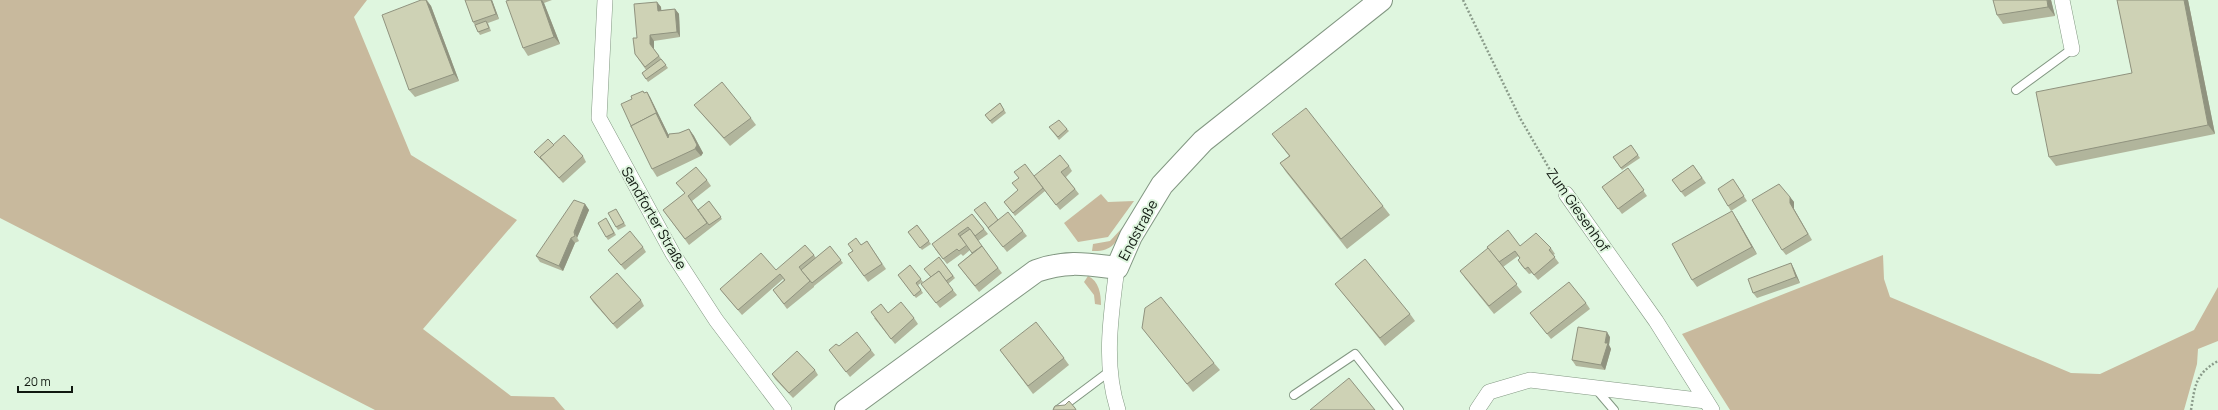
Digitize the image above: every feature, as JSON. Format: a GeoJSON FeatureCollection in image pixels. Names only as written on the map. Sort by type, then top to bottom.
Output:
{"type":"FeatureCollection","features":[{"type":"Feature","properties":{"kind":"street","name":"Sandforter Straße"},"geometry":{"type":"LineString","coordinates":[[605,0],[599,118],[673,254],[716,320],[784,410]]}},
{"type":"Feature","properties":{"kind":"street","name":"Endstraße"},"geometry":{"type":"LineString","coordinates":[[846,410],[1036,271],[1055,264],[1077,262],[1117,268],[1131,236],[1162,185],[1204,141],[1381,0]]}},
{"type":"Feature","properties":{"kind":"street"},"geometry":{"type":"LineString","coordinates":[[2062,0],[2072,49]]}},
{"type":"Feature","properties":{"kind":"street","name":"Zum Giesenhof"},"geometry":{"type":"LineString","coordinates":[[1566,194],[1656,321],[1709,406]]}},
{"type":"Feature","properties":{"kind":"street"},"geometry":{"type":"LineString","coordinates":[[1117,268],[1110,320],[1110,371],[1118,410]]}},
{"type":"Feature","properties":{"kind":"street"},"geometry":{"type":"LineString","coordinates":[[1477,410],[1489,392],[1530,380],[1596,388],[1709,406]]}},
{"type":"Feature","properties":{"kind":"lane"},"geometry":{"type":"LineString","coordinates":[[2016,90],[2072,49]]}},
{"type":"Feature","properties":{"kind":"lane"},"geometry":{"type":"LineString","coordinates":[[1294,395],[1355,354],[1399,410]]}},
{"type":"Feature","properties":{"kind":"lane"},"geometry":{"type":"LineString","coordinates":[[1058,410],[1110,371]]}},
{"type":"Feature","properties":{"kind":"lane"},"geometry":{"type":"LineString","coordinates":[[1596,388],[1614,410]]}},
{"type":"Feature","properties":{"kind":"path","name":"Zum Giesenhof"},"geometry":{"type":"LineString","coordinates":[[1462,0],[1520,118],[1552,174],[1566,194]]}},
{"type":"Feature","properties":{"kind":"path"},"geometry":{"type":"LineString","coordinates":[[2191,410],[2199,376],[2206,368],[2218,361]]}},
{"type":"Feature","properties":{"kind":"shaded area"},"geometry":{"type":"Polygon","coordinates":[[[0,0],[367,0],[354,17],[411,155],[517,220],[423,329],[511,396],[554,397],[565,410],[375,410],[0,218],[0,0]]]}},
{"type":"Feature","properties":{"kind":"shaded area"},"geometry":{"type":"Polygon","coordinates":[[[1101,194],[1108,202],[1134,201],[1108,237],[1078,242],[1064,223],[1101,194]]]}},
{"type":"Feature","properties":{"kind":"shaded area"},"geometry":{"type":"Polygon","coordinates":[[[1123,227],[1125,227],[1113,245],[1104,250],[1092,251],[1093,244],[1110,241],[1123,227]]]}},
{"type":"Feature","properties":{"kind":"shaded area"},"geometry":{"type":"Polygon","coordinates":[[[1883,255],[1884,279],[1890,297],[2071,373],[2100,374],[2194,330],[2218,287],[2218,341],[2198,349],[2197,364],[2184,410],[1730,410],[1682,334],[1883,255]]]}},
{"type":"Feature","properties":{"kind":"shaded area"},"geometry":{"type":"Polygon","coordinates":[[[1088,276],[1097,284],[1101,297],[1101,305],[1095,304],[1094,295],[1084,282],[1088,276]]]}},
{"type":"Feature","properties":{"kind":"building"},"geometry":{"type":"Polygon","coordinates":[[[421,0],[426,0],[454,74],[409,90],[382,15],[421,0]]]}},
{"type":"Feature","properties":{"kind":"building"},"geometry":{"type":"Polygon","coordinates":[[[465,0],[491,0],[496,14],[473,22],[465,0]]]}},
{"type":"Feature","properties":{"kind":"building"},"geometry":{"type":"Polygon","coordinates":[[[541,0],[554,37],[523,48],[506,1],[541,0]]]}},
{"type":"Feature","properties":{"kind":"building"},"geometry":{"type":"Polygon","coordinates":[[[1993,0],[2047,0],[2048,7],[1997,15],[1993,0]]]}},
{"type":"Feature","properties":{"kind":"building"},"geometry":{"type":"Polygon","coordinates":[[[2117,0],[2184,0],[2208,125],[2049,157],[2036,92],[2132,73],[2117,0]]]}},
{"type":"Feature","properties":{"kind":"building"},"geometry":{"type":"Polygon","coordinates":[[[657,2],[658,11],[675,9],[677,32],[650,35],[650,44],[659,56],[645,67],[635,54],[633,38],[637,38],[634,4],[657,2]]]}},
{"type":"Feature","properties":{"kind":"building"},"geometry":{"type":"Polygon","coordinates":[[[486,21],[489,28],[478,32],[475,25],[486,21]]]}},
{"type":"Feature","properties":{"kind":"building"},"geometry":{"type":"Polygon","coordinates":[[[661,59],[666,65],[646,79],[642,73],[661,59]]]}},
{"type":"Feature","properties":{"kind":"building"},"geometry":{"type":"Polygon","coordinates":[[[722,82],[751,118],[724,138],[694,105],[722,82]]]}},
{"type":"Feature","properties":{"kind":"building"},"geometry":{"type":"Polygon","coordinates":[[[643,91],[644,93],[647,92],[658,116],[656,113],[631,126],[621,104],[632,99],[631,96],[643,91]]]}},
{"type":"Feature","properties":{"kind":"building"},"geometry":{"type":"Polygon","coordinates":[[[1000,103],[1004,110],[990,121],[985,115],[1000,103]]]}},
{"type":"Feature","properties":{"kind":"building"},"geometry":{"type":"Polygon","coordinates":[[[1306,108],[1383,206],[1341,239],[1280,163],[1290,156],[1272,134],[1306,108]]]}},
{"type":"Feature","properties":{"kind":"building"},"geometry":{"type":"Polygon","coordinates":[[[656,113],[668,138],[669,134],[679,133],[689,129],[697,145],[695,149],[652,169],[631,126],[656,113]]]}},
{"type":"Feature","properties":{"kind":"building"},"geometry":{"type":"Polygon","coordinates":[[[1059,120],[1067,129],[1058,137],[1049,127],[1059,120]]]}},
{"type":"Feature","properties":{"kind":"building"},"geometry":{"type":"Polygon","coordinates":[[[564,135],[583,156],[559,178],[540,157],[564,135]]]}},
{"type":"Feature","properties":{"kind":"building"},"geometry":{"type":"Polygon","coordinates":[[[548,139],[554,145],[540,157],[542,160],[534,152],[548,139]]]}},
{"type":"Feature","properties":{"kind":"building"},"geometry":{"type":"Polygon","coordinates":[[[1631,145],[1638,155],[1621,168],[1613,157],[1631,145]]]}},
{"type":"Feature","properties":{"kind":"building"},"geometry":{"type":"Polygon","coordinates":[[[1060,155],[1069,166],[1061,172],[1075,189],[1056,205],[1034,176],[1060,155]]]}},
{"type":"Feature","properties":{"kind":"building"},"geometry":{"type":"Polygon","coordinates":[[[1025,164],[1043,188],[1013,213],[1004,202],[1018,190],[1012,183],[1019,178],[1014,172],[1025,164]]]}},
{"type":"Feature","properties":{"kind":"building"},"geometry":{"type":"Polygon","coordinates":[[[1693,165],[1702,178],[1681,192],[1672,180],[1693,165]]]}},
{"type":"Feature","properties":{"kind":"building"},"geometry":{"type":"Polygon","coordinates":[[[696,167],[707,180],[688,196],[707,223],[685,239],[663,210],[685,193],[676,183],[696,167]]]}},
{"type":"Feature","properties":{"kind":"building"},"geometry":{"type":"Polygon","coordinates":[[[1628,168],[1644,190],[1618,209],[1602,187],[1628,168]]]}},
{"type":"Feature","properties":{"kind":"building"},"geometry":{"type":"Polygon","coordinates":[[[1733,179],[1744,196],[1728,206],[1718,189],[1733,179]]]}},
{"type":"Feature","properties":{"kind":"building"},"geometry":{"type":"Polygon","coordinates":[[[1779,184],[1790,197],[1790,203],[1808,234],[1782,250],[1752,200],[1779,184]]]}},
{"type":"Feature","properties":{"kind":"building"},"geometry":{"type":"Polygon","coordinates":[[[574,200],[585,204],[574,232],[575,236],[571,238],[559,266],[536,256],[574,200]]]}},
{"type":"Feature","properties":{"kind":"building"},"geometry":{"type":"Polygon","coordinates":[[[709,201],[721,217],[709,225],[698,210],[709,201]]]}},
{"type":"Feature","properties":{"kind":"building"},"geometry":{"type":"Polygon","coordinates":[[[985,202],[998,220],[988,228],[974,210],[985,202]]]}},
{"type":"Feature","properties":{"kind":"building"},"geometry":{"type":"Polygon","coordinates":[[[616,209],[624,223],[616,227],[608,213],[616,209]]]}},
{"type":"Feature","properties":{"kind":"building"},"geometry":{"type":"Polygon","coordinates":[[[1732,211],[1752,247],[1692,280],[1672,244],[1732,211]]]}},
{"type":"Feature","properties":{"kind":"building"},"geometry":{"type":"Polygon","coordinates":[[[1008,212],[1023,231],[1003,247],[988,228],[1008,212]]]}},
{"type":"Feature","properties":{"kind":"building"},"geometry":{"type":"Polygon","coordinates":[[[972,214],[984,229],[975,236],[968,227],[958,234],[967,245],[959,251],[957,249],[943,259],[932,244],[972,214]]]}},
{"type":"Feature","properties":{"kind":"building"},"geometry":{"type":"Polygon","coordinates":[[[606,218],[614,233],[606,237],[598,223],[606,218]]]}},
{"type":"Feature","properties":{"kind":"building"},"geometry":{"type":"Polygon","coordinates":[[[917,225],[929,241],[920,248],[908,232],[917,225]]]}},
{"type":"Feature","properties":{"kind":"building"},"geometry":{"type":"Polygon","coordinates":[[[970,229],[982,246],[972,253],[960,236],[970,229]]]}},
{"type":"Feature","properties":{"kind":"building"},"geometry":{"type":"Polygon","coordinates":[[[1508,230],[1520,246],[1536,233],[1551,248],[1549,250],[1555,257],[1534,275],[1528,267],[1525,269],[1518,260],[1520,258],[1515,251],[1499,262],[1487,247],[1508,230]]]}},
{"type":"Feature","properties":{"kind":"building"},"geometry":{"type":"Polygon","coordinates":[[[630,231],[643,247],[621,265],[608,250],[630,231]]]}},
{"type":"Feature","properties":{"kind":"building"},"geometry":{"type":"Polygon","coordinates":[[[856,238],[861,245],[867,241],[882,264],[864,276],[848,254],[853,251],[848,244],[856,238]]]}},
{"type":"Feature","properties":{"kind":"building"},"geometry":{"type":"Polygon","coordinates":[[[805,245],[814,255],[799,267],[810,281],[784,304],[773,290],[785,280],[780,274],[738,310],[720,289],[761,253],[776,270],[805,245]]]}},
{"type":"Feature","properties":{"kind":"building"},"geometry":{"type":"Polygon","coordinates":[[[830,246],[841,260],[812,283],[801,270],[830,246]]]}},
{"type":"Feature","properties":{"kind":"building"},"geometry":{"type":"Polygon","coordinates":[[[982,246],[998,268],[975,286],[958,265],[982,246]]]}},
{"type":"Feature","properties":{"kind":"building"},"geometry":{"type":"Polygon","coordinates":[[[1488,248],[1517,284],[1489,306],[1460,271],[1488,248]]]}},
{"type":"Feature","properties":{"kind":"building"},"geometry":{"type":"Polygon","coordinates":[[[939,257],[953,276],[946,281],[939,271],[931,277],[924,269],[939,257]]]}},
{"type":"Feature","properties":{"kind":"building"},"geometry":{"type":"Polygon","coordinates":[[[1365,259],[1410,314],[1380,338],[1335,284],[1365,259]]]}},
{"type":"Feature","properties":{"kind":"building"},"geometry":{"type":"Polygon","coordinates":[[[1791,263],[1796,277],[1753,293],[1748,279],[1791,263]]]}},
{"type":"Feature","properties":{"kind":"building"},"geometry":{"type":"Polygon","coordinates":[[[910,265],[921,279],[916,283],[921,290],[914,296],[898,275],[910,265]]]}},
{"type":"Feature","properties":{"kind":"building"},"geometry":{"type":"Polygon","coordinates":[[[939,271],[953,290],[936,303],[921,284],[939,271]]]}},
{"type":"Feature","properties":{"kind":"building"},"geometry":{"type":"Polygon","coordinates":[[[617,273],[641,300],[613,324],[590,297],[617,273]]]}},
{"type":"Feature","properties":{"kind":"building"},"geometry":{"type":"Polygon","coordinates":[[[1569,282],[1586,303],[1547,334],[1530,313],[1569,282]]]}},
{"type":"Feature","properties":{"kind":"building"},"geometry":{"type":"Polygon","coordinates":[[[1161,297],[1214,363],[1187,384],[1142,328],[1145,308],[1161,297]]]}},
{"type":"Feature","properties":{"kind":"building"},"geometry":{"type":"Polygon","coordinates":[[[901,302],[914,318],[891,339],[871,312],[881,304],[888,313],[901,302]]]}},
{"type":"Feature","properties":{"kind":"building"},"geometry":{"type":"Polygon","coordinates":[[[1036,322],[1064,358],[1028,386],[1000,350],[1036,322]]]}},
{"type":"Feature","properties":{"kind":"building"},"geometry":{"type":"Polygon","coordinates":[[[1578,327],[1607,332],[1605,343],[1608,343],[1601,365],[1572,360],[1578,327]]]}},
{"type":"Feature","properties":{"kind":"building"},"geometry":{"type":"Polygon","coordinates":[[[857,332],[871,350],[846,372],[829,350],[836,344],[839,346],[857,332]]]}},
{"type":"Feature","properties":{"kind":"building"},"geometry":{"type":"Polygon","coordinates":[[[797,351],[815,370],[789,393],[772,374],[797,351]]]}},
{"type":"Feature","properties":{"kind":"building"},"geometry":{"type":"Polygon","coordinates":[[[1349,378],[1375,410],[1310,410],[1349,378]]]}},
{"type":"Feature","properties":{"kind":"building"},"geometry":{"type":"Polygon","coordinates":[[[1069,401],[1076,410],[1053,410],[1055,406],[1065,405],[1069,401]]]}}]}
